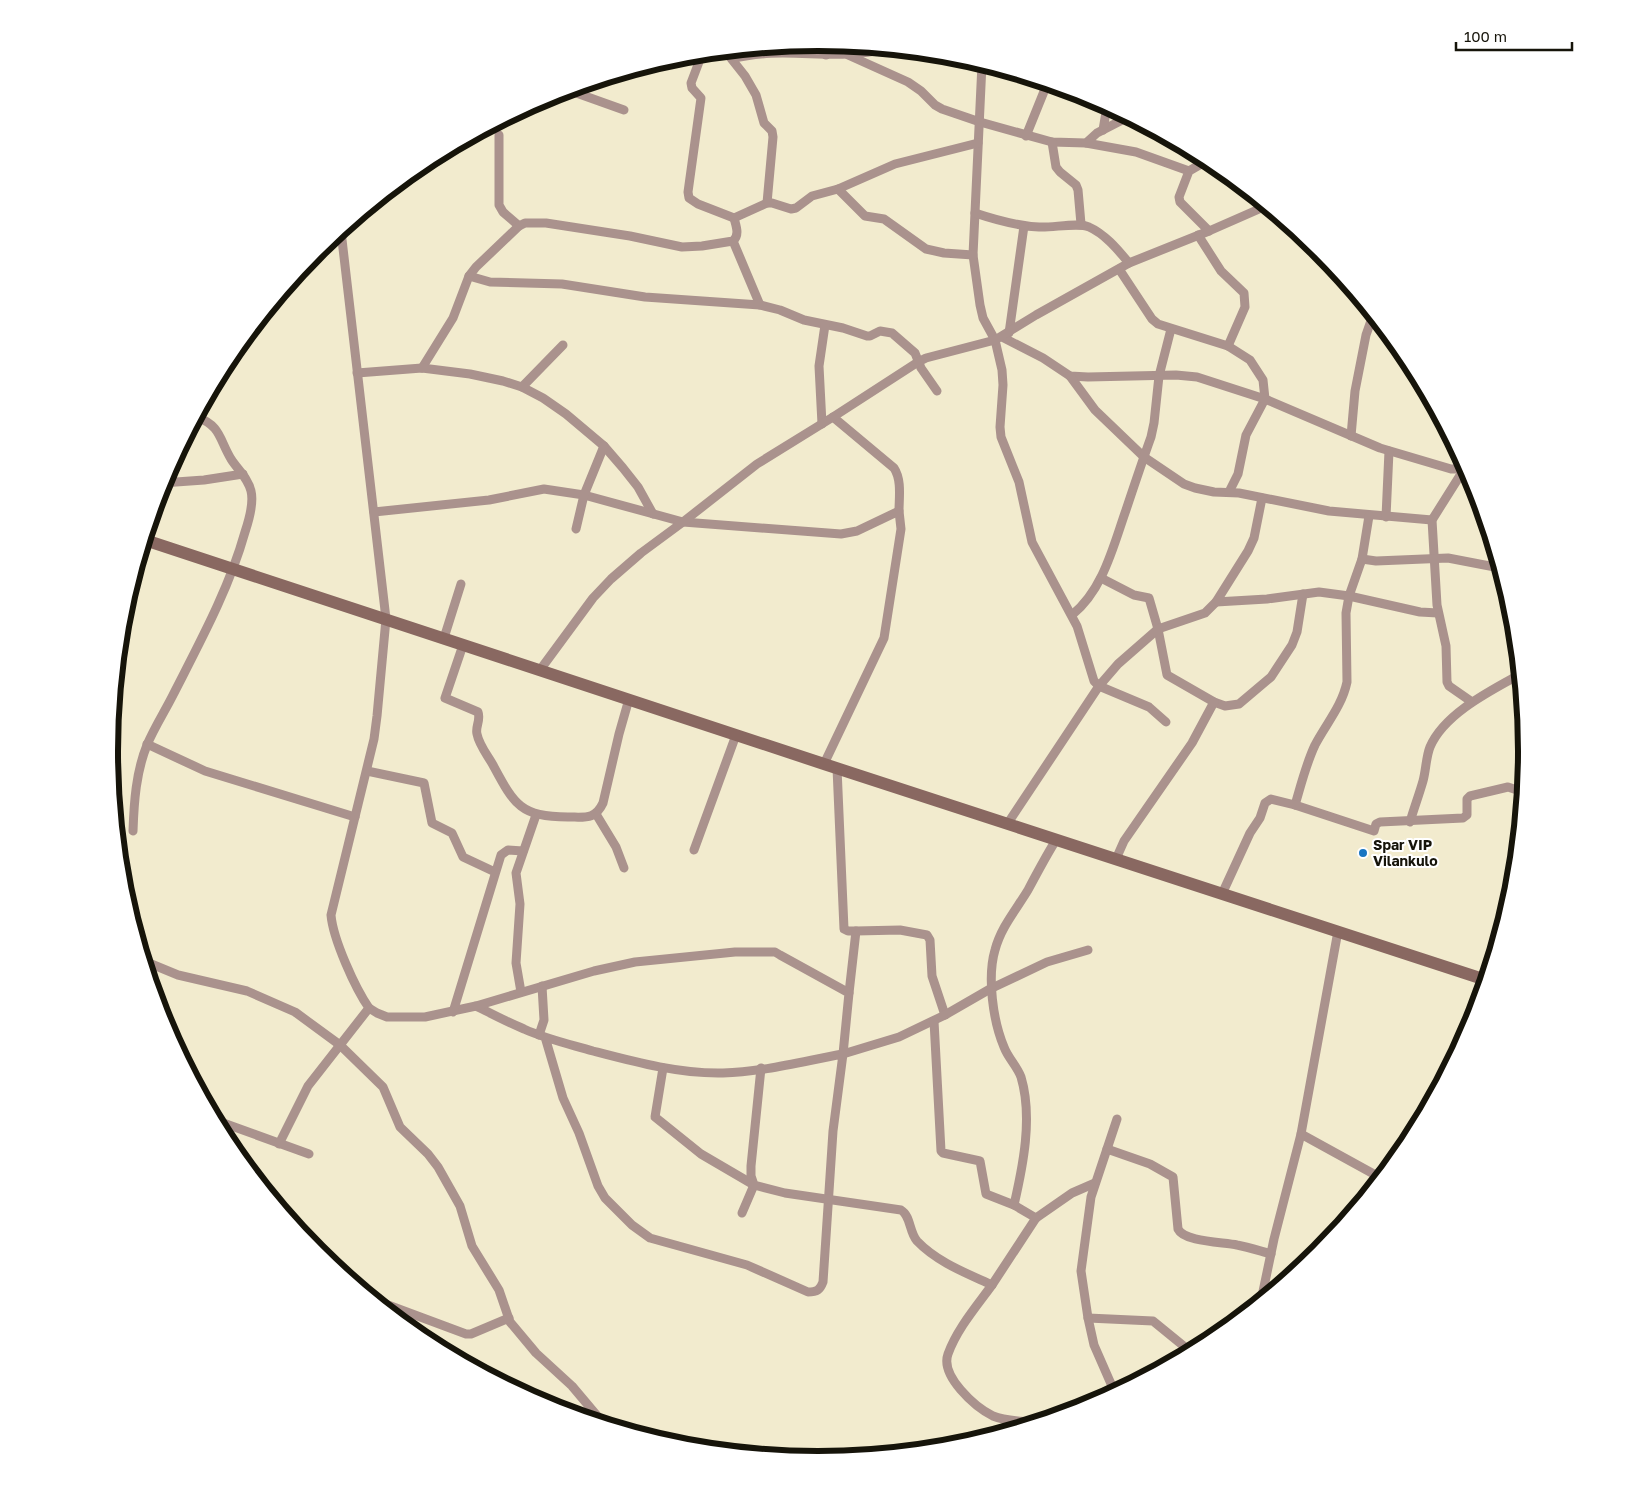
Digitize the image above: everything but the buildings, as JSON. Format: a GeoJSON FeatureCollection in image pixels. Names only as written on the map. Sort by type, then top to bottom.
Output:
{"type":"FeatureCollection","features":[{"type":"Feature","properties":{"kind":"main road"},"geometry":{"type":"LineString","coordinates":[[150,542],[1481,978]]}},
{"type":"Feature","properties":{"kind":"street"},"geometry":{"type":"LineString","coordinates":[[788,52],[826,55],[861,53]]}},
{"type":"Feature","properties":{"kind":"street"},"geometry":{"type":"LineString","coordinates":[[848,55],[908,82],[942,108],[980,122],[1052,142],[1086,143],[1136,152],[1189,171]]}},
{"type":"Feature","properties":{"kind":"street"},"geometry":{"type":"LineString","coordinates":[[730,57],[756,95],[764,124],[772,131],[767,204]]}},
{"type":"Feature","properties":{"kind":"street"},"geometry":{"type":"LineString","coordinates":[[699,62],[691,83],[692,88],[701,98],[688,192],[689,198],[698,204],[734,218],[772,203],[791,209],[796,208],[812,196],[838,189],[895,164],[978,143]]}},
{"type":"Feature","properties":{"kind":"street"},"geometry":{"type":"LineString","coordinates":[[982,71],[973,255],[983,318],[1002,337],[1043,358],[1070,376],[1095,410],[1144,456],[1184,484],[1207,491],[1229,492],[1329,511],[1432,520]]}},
{"type":"Feature","properties":{"kind":"street"},"geometry":{"type":"LineString","coordinates":[[1026,136],[1045,89]]}},
{"type":"Feature","properties":{"kind":"street"},"geometry":{"type":"LineString","coordinates":[[578,94],[624,110]]}},
{"type":"Feature","properties":{"kind":"street"},"geometry":{"type":"LineString","coordinates":[[1103,130],[1106,113]]}},
{"type":"Feature","properties":{"kind":"street"},"geometry":{"type":"LineString","coordinates":[[1086,143],[1103,130],[1122,120]]}},
{"type":"Feature","properties":{"kind":"street"},"geometry":{"type":"LineString","coordinates":[[499,136],[499,205],[503,212],[519,226]]}},
{"type":"Feature","properties":{"kind":"street"},"geometry":{"type":"LineString","coordinates":[[1052,142],[1056,166],[1060,172],[1076,185],[1078,190],[1081,224]]}},
{"type":"Feature","properties":{"kind":"street"},"geometry":{"type":"LineString","coordinates":[[1200,165],[1189,171],[1179,197],[1180,202],[1209,231]]}},
{"type":"Feature","properties":{"kind":"street"},"geometry":{"type":"LineString","coordinates":[[838,189],[865,216],[884,219],[926,249],[944,253],[973,255]]}},
{"type":"Feature","properties":{"kind":"street"},"geometry":{"type":"LineString","coordinates":[[540,670],[594,598],[611,579],[640,552],[683,522],[757,464],[833,418],[918,362],[926,358],[1002,337],[1036,315],[1129,263],[1260,209]]}},
{"type":"Feature","properties":{"kind":"street"},"geometry":{"type":"LineString","coordinates":[[975,214],[1024,226],[1056,228],[1081,224],[1090,227],[1118,249],[1129,263]]}},
{"type":"Feature","properties":{"kind":"street"},"geometry":{"type":"LineString","coordinates":[[422,368],[453,318],[469,276],[519,226],[525,223],[546,223],[630,236],[682,247],[733,242],[738,234],[734,218]]}},
{"type":"Feature","properties":{"kind":"street"},"geometry":{"type":"LineString","coordinates":[[1024,226],[1002,337],[1000,362],[1003,385],[1001,437],[1019,482],[1032,542],[1077,626],[1092,676],[1099,686],[1149,707],[1166,722]]}},
{"type":"Feature","properties":{"kind":"street"},"geometry":{"type":"LineString","coordinates":[[1198,235],[1217,266],[1244,293],[1245,308],[1228,346]]}},
{"type":"Feature","properties":{"kind":"street"},"geometry":{"type":"LineString","coordinates":[[342,238],[386,619],[378,716],[367,771],[331,915],[336,937],[356,984],[369,1008],[387,1017],[425,1018],[476,1006],[594,971],[636,962],[735,952],[774,952],[780,954],[849,993]]}},
{"type":"Feature","properties":{"kind":"street"},"geometry":{"type":"LineString","coordinates":[[733,242],[760,305]]}},
{"type":"Feature","properties":{"kind":"street"},"geometry":{"type":"LineString","coordinates":[[1119,269],[1152,319],[1158,324],[1228,346],[1250,360],[1259,371],[1263,380],[1265,399],[1246,435],[1238,474],[1229,492]]}},
{"type":"Feature","properties":{"kind":"street"},"geometry":{"type":"LineString","coordinates":[[469,276],[490,282],[562,284],[645,297],[760,305],[780,310],[804,320],[842,328],[866,336],[880,331],[892,333],[915,353],[918,362],[937,391]]}},
{"type":"Feature","properties":{"kind":"street"},"geometry":{"type":"LineString","coordinates":[[1352,436],[1355,391],[1366,335],[1371,321]]}},
{"type":"Feature","properties":{"kind":"street"},"geometry":{"type":"LineString","coordinates":[[822,424],[819,366],[825,325]]}},
{"type":"Feature","properties":{"kind":"street"},"geometry":{"type":"LineString","coordinates":[[1072,615],[1085,602],[1100,578],[1119,530],[1154,423],[1159,376],[1171,329]]}},
{"type":"Feature","properties":{"kind":"street"},"geometry":{"type":"LineString","coordinates":[[522,387],[563,345]]}},
{"type":"Feature","properties":{"kind":"street"},"geometry":{"type":"LineString","coordinates":[[357,373],[422,368],[470,374],[522,387],[543,398],[566,414],[604,446],[638,487],[653,514]]}},
{"type":"Feature","properties":{"kind":"street"},"geometry":{"type":"LineString","coordinates":[[1070,376],[1197,377],[1265,399],[1389,451],[1451,469],[1458,469]]}},
{"type":"Feature","properties":{"kind":"street"},"geometry":{"type":"LineString","coordinates":[[824,764],[884,638],[901,529],[899,478],[894,468],[833,418]]}},
{"type":"Feature","properties":{"kind":"street"},"geometry":{"type":"LineString","coordinates":[[133,831],[138,778],[147,744],[211,620],[234,570],[251,508],[252,492],[243,474],[232,460],[218,432],[212,424],[202,419]]}},
{"type":"Feature","properties":{"kind":"street"},"geometry":{"type":"LineString","coordinates":[[576,529],[584,495],[604,446]]}},
{"type":"Feature","properties":{"kind":"street"},"geometry":{"type":"LineString","coordinates":[[1386,517],[1389,451]]}},
{"type":"Feature","properties":{"kind":"street"},"geometry":{"type":"LineString","coordinates":[[172,482],[243,474]]}},
{"type":"Feature","properties":{"kind":"street"},"geometry":{"type":"LineString","coordinates":[[1461,475],[1432,520],[1438,613],[1445,636],[1447,682],[1472,702]]}},
{"type":"Feature","properties":{"kind":"street"},"geometry":{"type":"LineString","coordinates":[[374,512],[489,500],[544,489],[584,495],[683,522],[841,534],[858,531],[899,511]]}},
{"type":"Feature","properties":{"kind":"street"},"geometry":{"type":"LineString","coordinates":[[1008,823],[1099,686],[1124,657],[1158,629],[1205,612],[1216,602],[1251,544],[1262,498]]}},
{"type":"Feature","properties":{"kind":"street"},"geometry":{"type":"LineString","coordinates":[[1295,805],[1311,754],[1340,704],[1345,691],[1346,630],[1349,596],[1362,559],[1369,516]]}},
{"type":"Feature","properties":{"kind":"street"},"geometry":{"type":"LineString","coordinates":[[1362,559],[1376,561],[1448,558],[1493,567]]}},
{"type":"Feature","properties":{"kind":"street"},"geometry":{"type":"LineString","coordinates":[[1100,578],[1134,595],[1149,598],[1158,629],[1167,675],[1214,702],[1225,706],[1239,704],[1271,677],[1292,645],[1297,632],[1303,594]]}},
{"type":"Feature","properties":{"kind":"street"},"geometry":{"type":"LineString","coordinates":[[444,638],[461,584]]}},
{"type":"Feature","properties":{"kind":"street"},"geometry":{"type":"LineString","coordinates":[[1216,602],[1260,600],[1319,592],[1438,613]]}},
{"type":"Feature","properties":{"kind":"street"},"geometry":{"type":"LineString","coordinates":[[463,645],[445,698],[478,712],[480,716],[477,735],[504,786],[516,803],[536,815],[589,817],[596,814],[603,803],[629,699]]}},
{"type":"Feature","properties":{"kind":"street"},"geometry":{"type":"LineString","coordinates":[[1410,822],[1423,782],[1430,747],[1440,730],[1472,702],[1514,678]]}},
{"type":"Feature","properties":{"kind":"street"},"geometry":{"type":"LineString","coordinates":[[1116,859],[1124,841],[1192,743],[1214,702]]}},
{"type":"Feature","properties":{"kind":"street"},"geometry":{"type":"LineString","coordinates":[[694,850],[736,735]]}},
{"type":"Feature","properties":{"kind":"street"},"geometry":{"type":"LineString","coordinates":[[147,744],[206,771],[355,817]]}},
{"type":"Feature","properties":{"kind":"street"},"geometry":{"type":"LineString","coordinates":[[837,768],[844,929],[856,932],[900,930],[927,934],[929,936],[932,976],[945,1016]]}},
{"type":"Feature","properties":{"kind":"street"},"geometry":{"type":"LineString","coordinates":[[367,771],[424,783],[432,823],[452,832],[463,856],[467,860],[494,872]]}},
{"type":"Feature","properties":{"kind":"street"},"geometry":{"type":"LineString","coordinates":[[1222,894],[1250,833],[1260,818],[1265,803],[1271,799],[1374,831],[1376,824],[1380,822],[1464,818],[1467,815],[1467,799],[1470,796],[1508,787],[1517,790]]}},
{"type":"Feature","properties":{"kind":"street"},"geometry":{"type":"LineString","coordinates":[[596,814],[616,847],[624,868]]}},
{"type":"Feature","properties":{"kind":"street"},"geometry":{"type":"LineString","coordinates":[[521,992],[516,973],[520,904],[516,873],[536,815]]}},
{"type":"Feature","properties":{"kind":"street"},"geometry":{"type":"LineString","coordinates":[[1014,1205],[1025,1155],[1025,1105],[1021,1078],[1004,1048],[990,989],[994,951],[1002,932],[1056,840]]}},
{"type":"Feature","properties":{"kind":"street"},"geometry":{"type":"LineString","coordinates":[[453,1012],[494,872],[501,855],[508,850],[523,851]]}},
{"type":"Feature","properties":{"kind":"street"},"geometry":{"type":"LineString","coordinates":[[1263,1292],[1301,1134],[1338,931]]}},
{"type":"Feature","properties":{"kind":"street"},"geometry":{"type":"LineString","coordinates":[[542,986],[544,1020],[542,1036],[563,1098],[579,1133],[598,1186],[605,1198],[637,1229],[650,1238],[747,1265],[808,1292],[815,1292],[820,1289],[824,1282],[833,1130],[856,932]]}},
{"type":"Feature","properties":{"kind":"street"},"geometry":{"type":"LineString","coordinates":[[476,1006],[542,1036],[626,1060],[692,1072],[724,1073],[843,1054],[899,1037],[945,1016],[990,989],[1047,962],[1088,950]]}},
{"type":"Feature","properties":{"kind":"street"},"geometry":{"type":"LineString","coordinates":[[152,966],[178,975],[247,991],[295,1012],[340,1045],[383,1087],[400,1128],[428,1154],[438,1167],[460,1206],[472,1246],[500,1290],[514,1328],[536,1353],[572,1386],[598,1416]]}},
{"type":"Feature","properties":{"kind":"street"},"geometry":{"type":"LineString","coordinates":[[278,1144],[304,1093],[369,1008]]}},
{"type":"Feature","properties":{"kind":"street"},"geometry":{"type":"LineString","coordinates":[[934,1021],[941,1151],[980,1162],[986,1194],[1014,1205],[1036,1218]]}},
{"type":"Feature","properties":{"kind":"street"},"geometry":{"type":"LineString","coordinates":[[663,1068],[654,1113],[656,1119],[701,1154],[754,1186],[785,1193],[901,1210],[905,1212],[916,1240],[930,1252],[948,1264],[992,1285]]}},
{"type":"Feature","properties":{"kind":"street"},"geometry":{"type":"LineString","coordinates":[[742,1213],[754,1186],[751,1166],[761,1068]]}},
{"type":"Feature","properties":{"kind":"street"},"geometry":{"type":"LineString","coordinates":[[1112,1387],[1099,1360],[1088,1318],[1081,1271],[1089,1211],[1095,1183],[1117,1119]]}},
{"type":"Feature","properties":{"kind":"street"},"geometry":{"type":"LineString","coordinates":[[226,1124],[309,1154]]}},
{"type":"Feature","properties":{"kind":"street"},"geometry":{"type":"LineString","coordinates":[[1301,1134],[1376,1175]]}},
{"type":"Feature","properties":{"kind":"street"},"geometry":{"type":"LineString","coordinates":[[1107,1149],[1150,1164],[1173,1177],[1178,1229],[1183,1235],[1209,1242],[1238,1245],[1271,1254]]}},
{"type":"Feature","properties":{"kind":"street"},"geometry":{"type":"LineString","coordinates":[[1021,1422],[994,1416],[978,1407],[955,1382],[947,1364],[948,1355],[963,1325],[1036,1218],[1072,1193],[1095,1183]]}},
{"type":"Feature","properties":{"kind":"street"},"geometry":{"type":"LineString","coordinates":[[391,1306],[466,1334],[471,1334],[509,1318]]}},
{"type":"Feature","properties":{"kind":"street"},"geometry":{"type":"LineString","coordinates":[[1088,1318],[1153,1321],[1185,1347]]}},
{"type":"Feature","properties":{"kind":"place","name":"Spar VIP Vilankulo"},"geometry":{"type":"Point","coordinates":[1363,853]}}]}
